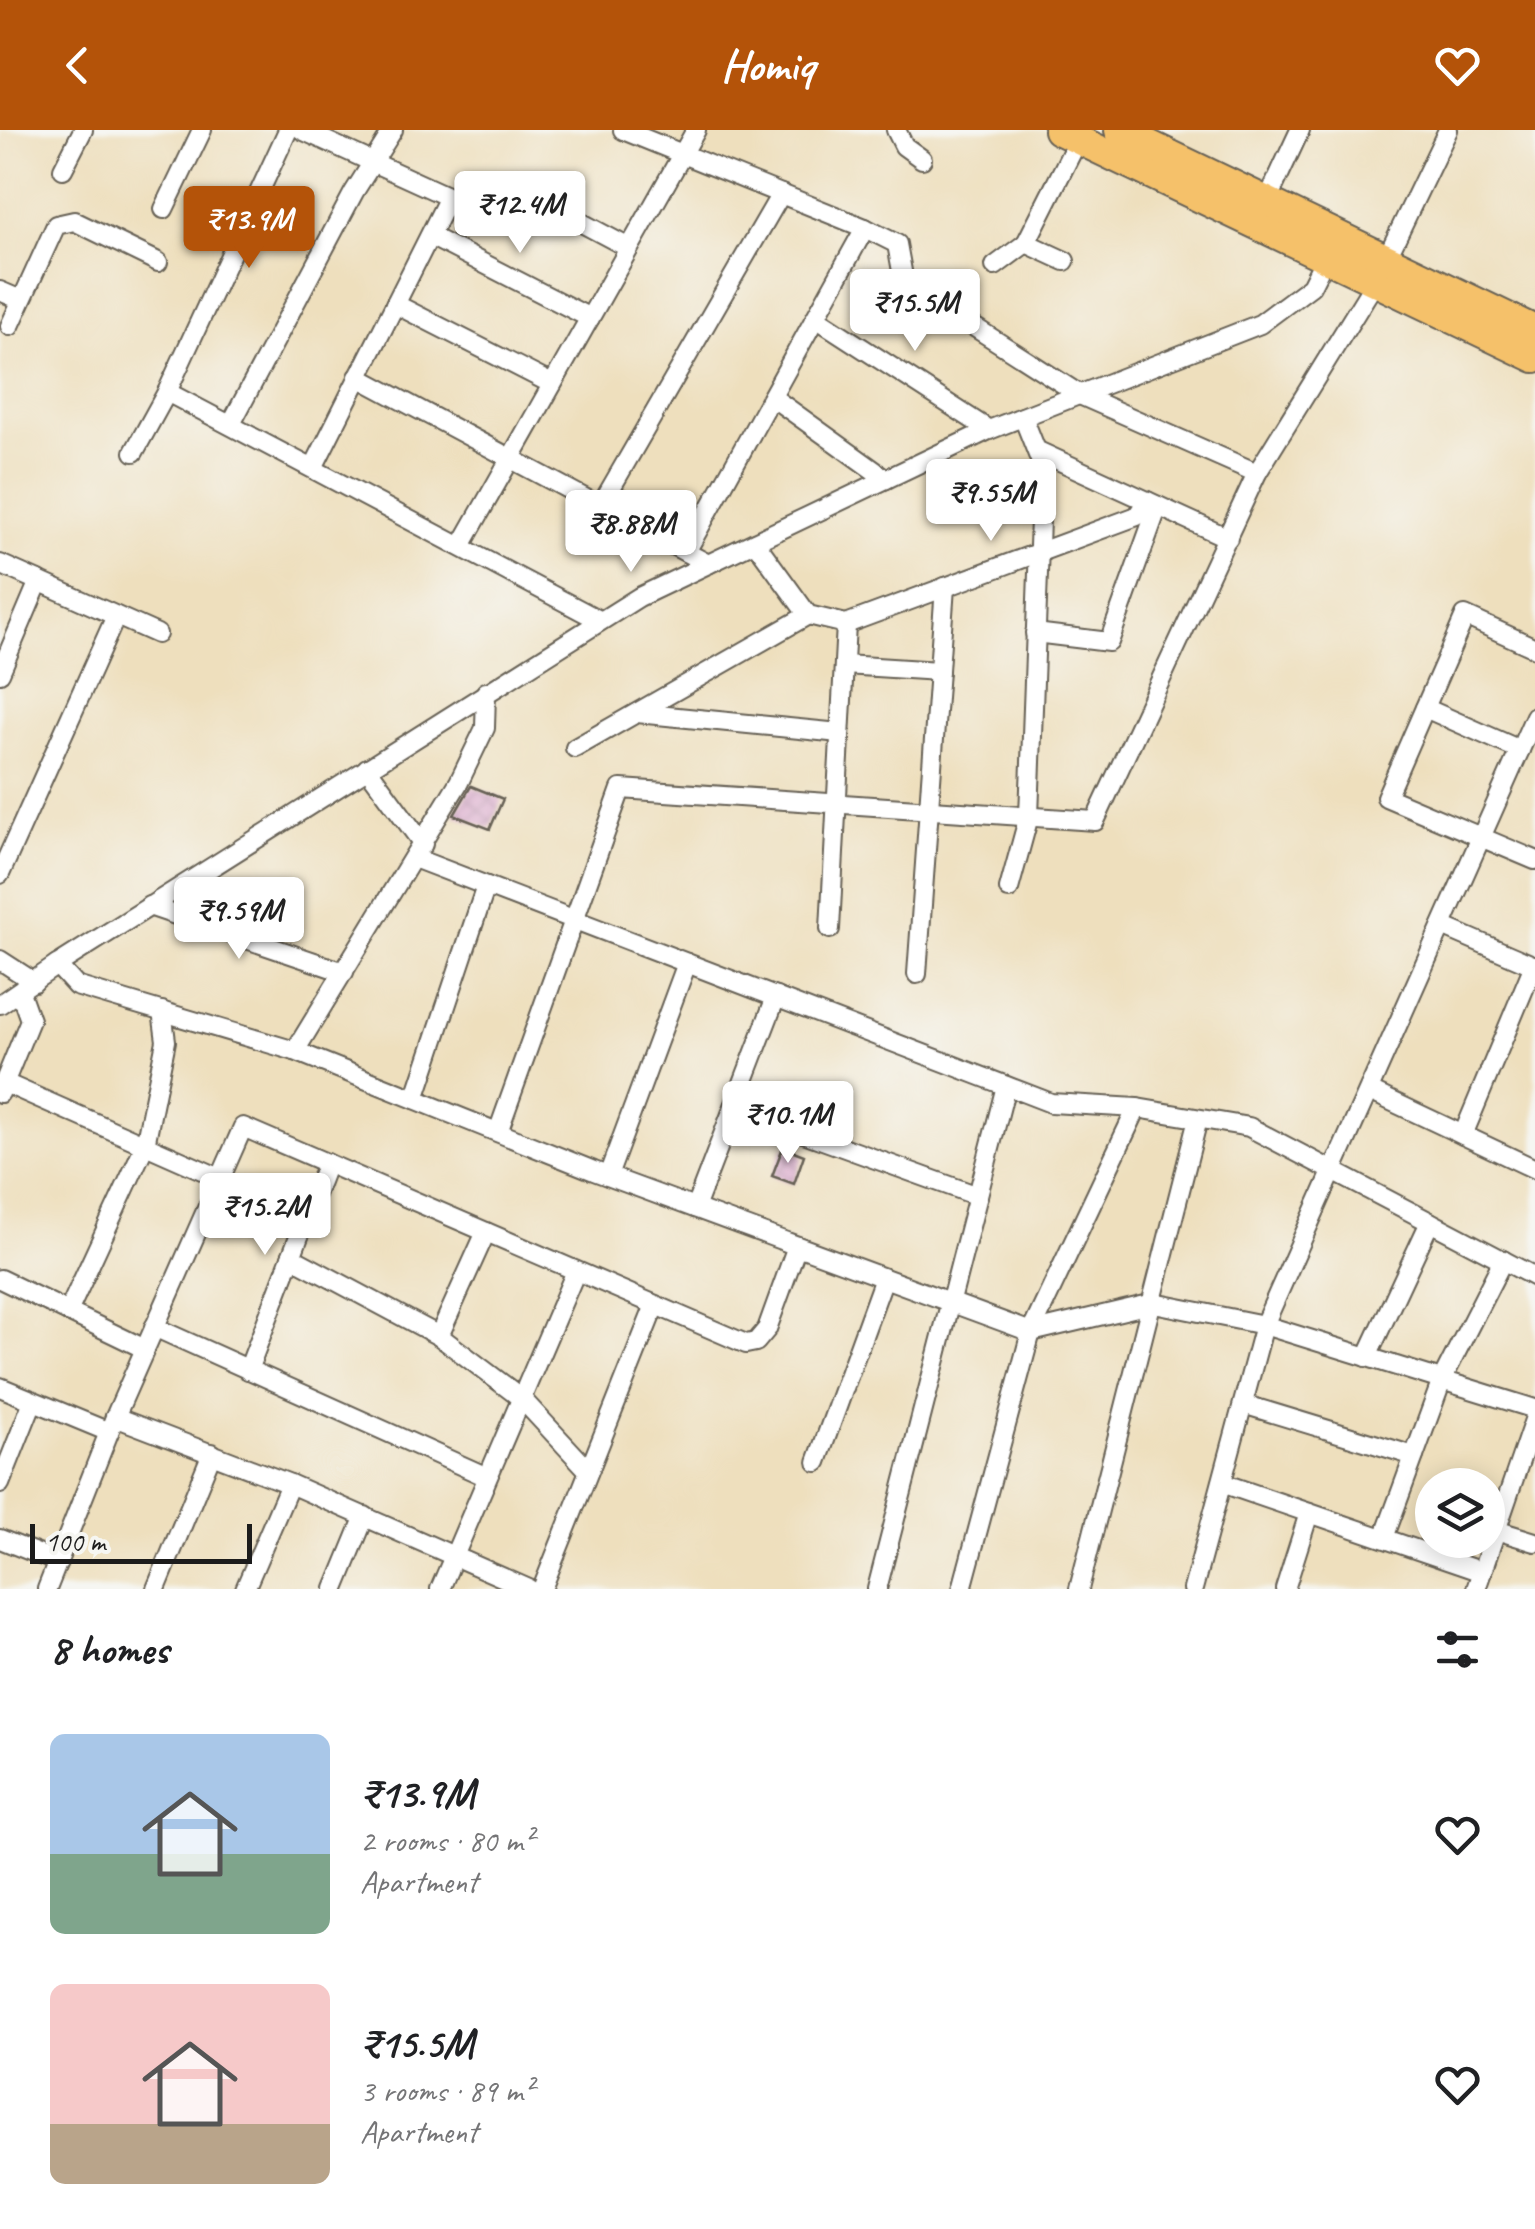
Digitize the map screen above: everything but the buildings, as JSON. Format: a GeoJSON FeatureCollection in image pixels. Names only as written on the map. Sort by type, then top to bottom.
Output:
{"type":"FeatureCollection","features":[{"type":"Feature","properties":{"kind":"highway"},"geometry":{"type":"LineString","coordinates":[[1119,130],[1267,201],[1535,358]]}},
{"type":"Feature","properties":{"kind":"highway"},"geometry":{"type":"LineString","coordinates":[[1073,133],[1326,256],[1381,270],[1535,330]]}},
{"type":"Feature","properties":{"kind":"street"},"geometry":{"type":"LineString","coordinates":[[63,169],[83,130]]}},
{"type":"Feature","properties":{"kind":"street"},"geometry":{"type":"LineString","coordinates":[[164,209],[202,130]]}},
{"type":"Feature","properties":{"kind":"street"},"geometry":{"type":"LineString","coordinates":[[134,452],[168,392],[288,130]]}},
{"type":"Feature","properties":{"kind":"street"},"geometry":{"type":"LineString","coordinates":[[302,130],[450,197],[313,468]]}},
{"type":"Feature","properties":{"kind":"street"},"geometry":{"type":"LineString","coordinates":[[230,424],[393,130]]}},
{"type":"Feature","properties":{"kind":"street"},"geometry":{"type":"LineString","coordinates":[[623,130],[897,244],[904,282],[1082,396],[1258,472]]}},
{"type":"Feature","properties":{"kind":"street"},"geometry":{"type":"LineString","coordinates":[[461,546],[696,130]]}},
{"type":"Feature","properties":{"kind":"street"},"geometry":{"type":"LineString","coordinates":[[896,130],[904,146],[922,159]]}},
{"type":"Feature","properties":{"kind":"street"},"geometry":{"type":"LineString","coordinates":[[1267,201],[1300,130]]}},
{"type":"Feature","properties":{"kind":"street"},"geometry":{"type":"LineString","coordinates":[[498,1132],[621,788],[1095,821],[1258,472],[1381,270],[1448,130]]}},
{"type":"Feature","properties":{"kind":"street"},"geometry":{"type":"LineString","coordinates":[[995,266],[1026,243],[1073,133]]}},
{"type":"Feature","properties":{"kind":"street"},"geometry":{"type":"LineString","coordinates":[[604,500],[782,194]]}},
{"type":"Feature","properties":{"kind":"street"},"geometry":{"type":"LineString","coordinates":[[565,214],[630,248]]}},
{"type":"Feature","properties":{"kind":"street"},"geometry":{"type":"LineString","coordinates":[[10,326],[56,225],[74,221],[158,262]]}},
{"type":"Feature","properties":{"kind":"street"},"geometry":{"type":"LineString","coordinates":[[686,552],[866,228]]}},
{"type":"Feature","properties":{"kind":"street"},"geometry":{"type":"LineString","coordinates":[[430,236],[590,318]]}},
{"type":"Feature","properties":{"kind":"street"},"geometry":{"type":"LineString","coordinates":[[1026,243],[1064,261]]}},
{"type":"Feature","properties":{"kind":"street"},"geometry":{"type":"LineString","coordinates":[[0,1004],[600,620],[989,430],[1260,324],[1311,286],[1326,256]]}},
{"type":"Feature","properties":{"kind":"street"},"geometry":{"type":"LineString","coordinates":[[0,291],[21,300]]}},
{"type":"Feature","properties":{"kind":"street"},"geometry":{"type":"LineString","coordinates":[[396,304],[552,384]]}},
{"type":"Feature","properties":{"kind":"street"},"geometry":{"type":"LineString","coordinates":[[816,318],[989,430]]}},
{"type":"Feature","properties":{"kind":"street"},"geometry":{"type":"LineString","coordinates":[[358,377],[510,460],[604,500],[678,524]]}},
{"type":"Feature","properties":{"kind":"street"},"geometry":{"type":"LineString","coordinates":[[168,392],[600,620]]}},
{"type":"Feature","properties":{"kind":"street"},"geometry":{"type":"LineString","coordinates":[[772,397],[886,479]]}},
{"type":"Feature","properties":{"kind":"street"},"geometry":{"type":"LineString","coordinates":[[1009,890],[1028,816],[1042,464],[1024,417]]}},
{"type":"Feature","properties":{"kind":"street"},"geometry":{"type":"LineString","coordinates":[[1038,452],[1228,538]]}},
{"type":"Feature","properties":{"kind":"street"},"geometry":{"type":"LineString","coordinates":[[604,500],[708,564]]}},
{"type":"Feature","properties":{"kind":"street"},"geometry":{"type":"LineString","coordinates":[[755,542],[808,615],[846,624],[1137,516],[1152,504]]}},
{"type":"Feature","properties":{"kind":"street"},"geometry":{"type":"LineString","coordinates":[[1036,633],[1109,642],[1152,504]]}},
{"type":"Feature","properties":{"kind":"street"},"geometry":{"type":"LineString","coordinates":[[0,564],[158,634]]}},
{"type":"Feature","properties":{"kind":"street"},"geometry":{"type":"LineString","coordinates":[[0,673],[39,581]]}},
{"type":"Feature","properties":{"kind":"street"},"geometry":{"type":"LineString","coordinates":[[917,974],[945,586]]}},
{"type":"Feature","properties":{"kind":"street"},"geometry":{"type":"LineString","coordinates":[[575,748],[808,615]]}},
{"type":"Feature","properties":{"kind":"street"},"geometry":{"type":"LineString","coordinates":[[0,874],[116,616]]}},
{"type":"Feature","properties":{"kind":"street"},"geometry":{"type":"LineString","coordinates":[[1535,648],[1465,616],[1386,798],[1535,860]]}},
{"type":"Feature","properties":{"kind":"street"},"geometry":{"type":"LineString","coordinates":[[830,929],[846,624]]}},
{"type":"Feature","properties":{"kind":"street"},"geometry":{"type":"LineString","coordinates":[[844,665],[939,671]]}},
{"type":"Feature","properties":{"kind":"street"},"geometry":{"type":"LineString","coordinates":[[295,1051],[418,851],[485,728],[486,692]]}},
{"type":"Feature","properties":{"kind":"street"},"geometry":{"type":"LineString","coordinates":[[1426,708],[1520,750]]}},
{"type":"Feature","properties":{"kind":"street"},"geometry":{"type":"LineString","coordinates":[[637,713],[840,733]]}},
{"type":"Feature","properties":{"kind":"street"},"geometry":{"type":"LineString","coordinates":[[1194,1589],[1264,1325],[1535,716]]}},
{"type":"Feature","properties":{"kind":"street"},"geometry":{"type":"LineString","coordinates":[[367,768],[418,851],[486,886],[1051,1104],[1137,1108],[1249,1128],[1535,1277]]}},
{"type":"Feature","properties":{"kind":"street"},"geometry":{"type":"LineString","coordinates":[[415,1099],[486,886]]}},
{"type":"Feature","properties":{"kind":"street"},"geometry":{"type":"LineString","coordinates":[[149,906],[344,972]]}},
{"type":"Feature","properties":{"kind":"street"},"geometry":{"type":"LineString","coordinates":[[1442,926],[1535,966],[1463,1135]]}},
{"type":"Feature","properties":{"kind":"street"},"geometry":{"type":"LineString","coordinates":[[0,960],[27,987],[30,1020],[2,1088],[220,1178]]}},
{"type":"Feature","properties":{"kind":"street"},"geometry":{"type":"LineString","coordinates":[[608,1176],[687,963]]}},
{"type":"Feature","properties":{"kind":"street"},"geometry":{"type":"LineString","coordinates":[[57,965],[76,986],[295,1051],[608,1176],[1031,1332],[1154,1303],[1264,1325],[1535,1409]]}},
{"type":"Feature","properties":{"kind":"street"},"geometry":{"type":"LineString","coordinates":[[696,1208],[776,998]]}},
{"type":"Feature","properties":{"kind":"street"},"geometry":{"type":"LineString","coordinates":[[68,1312],[145,1145],[166,1041],[162,1011]]}},
{"type":"Feature","properties":{"kind":"street"},"geometry":{"type":"LineString","coordinates":[[877,1589],[1006,1086]]}},
{"type":"Feature","properties":{"kind":"street"},"geometry":{"type":"LineString","coordinates":[[1370,1091],[1535,1169]]}},
{"type":"Feature","properties":{"kind":"street"},"geometry":{"type":"LineString","coordinates":[[734,1108],[978,1196]]}},
{"type":"Feature","properties":{"kind":"street"},"geometry":{"type":"LineString","coordinates":[[962,1589],[1031,1332],[1137,1108]]}},
{"type":"Feature","properties":{"kind":"street"},"geometry":{"type":"LineString","coordinates":[[1079,1589],[1198,1119]]}},
{"type":"Feature","properties":{"kind":"street"},"geometry":{"type":"LineString","coordinates":[[47,1589],[112,1424],[243,1127],[746,1344],[756,1342],[767,1329],[796,1246]]}},
{"type":"Feature","properties":{"kind":"street"},"geometry":{"type":"LineString","coordinates":[[248,1370],[327,1163]]}},
{"type":"Feature","properties":{"kind":"street"},"geometry":{"type":"LineString","coordinates":[[1367,1357],[1430,1222]]}},
{"type":"Feature","properties":{"kind":"street"},"geometry":{"type":"LineString","coordinates":[[439,1336],[486,1232]]}},
{"type":"Feature","properties":{"kind":"street"},"geometry":{"type":"LineString","coordinates":[[291,1257],[439,1336],[521,1398],[588,1470]]}},
{"type":"Feature","properties":{"kind":"street"},"geometry":{"type":"LineString","coordinates":[[1384,1538],[1442,1380],[1502,1260]]}},
{"type":"Feature","properties":{"kind":"street"},"geometry":{"type":"LineString","coordinates":[[440,1589],[576,1271]]}},
{"type":"Feature","properties":{"kind":"street"},"geometry":{"type":"LineString","coordinates":[[817,1462],[884,1278]]}},
{"type":"Feature","properties":{"kind":"street"},"geometry":{"type":"LineString","coordinates":[[0,1280],[145,1349]]}},
{"type":"Feature","properties":{"kind":"street"},"geometry":{"type":"LineString","coordinates":[[542,1589],[655,1305]]}},
{"type":"Feature","properties":{"kind":"street"},"geometry":{"type":"LineString","coordinates":[[154,1328],[487,1477]]}},
{"type":"Feature","properties":{"kind":"street"},"geometry":{"type":"LineString","coordinates":[[0,1387],[33,1401],[212,1452],[529,1589]]}},
{"type":"Feature","properties":{"kind":"street"},"geometry":{"type":"LineString","coordinates":[[0,1484],[33,1401]]}},
{"type":"Feature","properties":{"kind":"street"},"geometry":{"type":"LineString","coordinates":[[1243,1404],[1414,1456]]}},
{"type":"Feature","properties":{"kind":"street"},"geometry":{"type":"LineString","coordinates":[[1505,1504],[1535,1417]]}},
{"type":"Feature","properties":{"kind":"street"},"geometry":{"type":"LineString","coordinates":[[156,1589],[212,1452]]}},
{"type":"Feature","properties":{"kind":"street"},"geometry":{"type":"LineString","coordinates":[[246,1589],[290,1484]]}},
{"type":"Feature","properties":{"kind":"street"},"geometry":{"type":"LineString","coordinates":[[1222,1484],[1384,1538],[1479,1580]]}},
{"type":"Feature","properties":{"kind":"street"},"geometry":{"type":"LineString","coordinates":[[1284,1589],[1309,1513]]}},
{"type":"Feature","properties":{"kind":"street"},"geometry":{"type":"LineString","coordinates":[[335,1589],[365,1516]]}},
{"type":"Feature","properties":{"kind":"street"},"geometry":{"type":"LineString","coordinates":[[1505,1533],[1535,1542]]}},
{"type":"Feature","properties":{"kind":"street"},"geometry":{"type":"LineString","coordinates":[[0,1539],[58,1562]]}}]}
